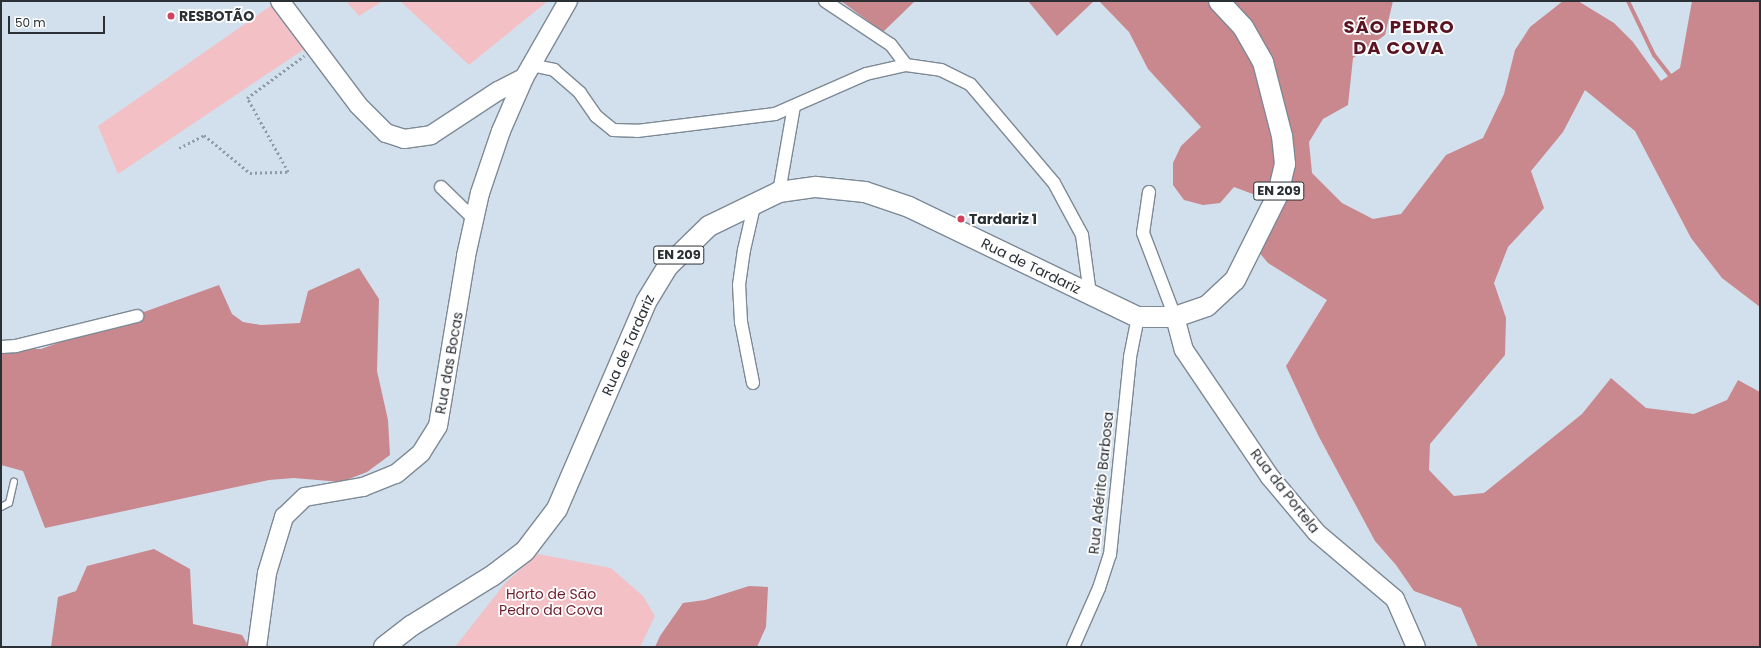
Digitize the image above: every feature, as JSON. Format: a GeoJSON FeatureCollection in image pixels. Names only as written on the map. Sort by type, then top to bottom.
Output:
{"type":"FeatureCollection","features":[{"type":"Feature","properties":{"kind":"main road","name":"Rua de Tardariz"},"geometry":{"type":"LineString","coordinates":[[384,647],[411,626],[492,576],[525,551],[557,509],[646,302],[668,266],[709,226],[755,202],[779,192],[816,187],[858,192],[909,207],[1138,317],[1176,317],[1207,306],[1235,280],[1278,194],[1285,164],[1282,136],[1263,62],[1243,27],[1220,1]]}},
{"type":"Feature","properties":{"kind":"street"},"geometry":{"type":"LineString","coordinates":[[280,1],[358,105],[386,132],[404,139],[431,135],[528,72],[554,70],[580,93],[596,116],[613,130],[637,131],[714,123],[775,114],[866,74],[906,65],[941,70],[970,84],[1054,184],[1082,235],[1089,275],[1090,294]]}},
{"type":"Feature","properties":{"kind":"street","name":"Rua das Bocas"},"geometry":{"type":"LineString","coordinates":[[257,647],[267,573],[284,517],[305,497],[362,487],[396,474],[421,454],[438,426],[474,219],[480,193],[501,132],[528,72],[568,1]]}},
{"type":"Feature","properties":{"kind":"street"},"geometry":{"type":"LineString","coordinates":[[825,1],[891,45],[906,65]]}},
{"type":"Feature","properties":{"kind":"street"},"geometry":{"type":"LineString","coordinates":[[779,192],[794,106]]}},
{"type":"Feature","properties":{"kind":"street"},"geometry":{"type":"LineString","coordinates":[[441,187],[474,219]]}},
{"type":"Feature","properties":{"kind":"street"},"geometry":{"type":"LineString","coordinates":[[1149,192],[1144,233],[1176,317]]}},
{"type":"Feature","properties":{"kind":"street"},"geometry":{"type":"LineString","coordinates":[[753,384],[741,322],[740,285],[744,250],[755,202]]}},
{"type":"Feature","properties":{"kind":"street"},"geometry":{"type":"LineString","coordinates":[[1,347],[16,346],[136,316]]}},
{"type":"Feature","properties":{"kind":"street","name":"Rua Adérito Barbosa"},"geometry":{"type":"LineString","coordinates":[[1072,647],[1099,588],[1110,555],[1130,357],[1138,317]]}},
{"type":"Feature","properties":{"kind":"street","name":"Rua da Portela"},"geometry":{"type":"LineString","coordinates":[[1176,317],[1184,350],[1270,477],[1317,533],[1395,599],[1416,647]]}},
{"type":"Feature","properties":{"kind":"lane"},"geometry":{"type":"LineString","coordinates":[[1,507],[9,503],[14,482]]}},
{"type":"Feature","properties":{"kind":"path"},"geometry":{"type":"LineString","coordinates":[[179,148],[204,135],[250,174],[288,172],[247,98],[316,48]]}},
{"type":"Feature","properties":{"kind":"green space"},"geometry":{"type":"Polygon","coordinates":[[[346,1],[383,1],[359,16],[346,1]]]}},
{"type":"Feature","properties":{"kind":"green space"},"geometry":{"type":"Polygon","coordinates":[[[400,1],[548,1],[469,65],[400,1]]]}},
{"type":"Feature","properties":{"kind":"green space"},"geometry":{"type":"Polygon","coordinates":[[[272,5],[306,48],[118,174],[98,126],[272,5]]]}},
{"type":"Feature","properties":{"kind":"green space","name":"Horto de São Pedro da Cova"},"geometry":{"type":"Polygon","coordinates":[[[538,554],[611,568],[643,596],[655,616],[640,647],[455,647],[506,582],[538,554]]]}},
{"type":"Feature","properties":{"kind":"shaded area"},"geometry":{"type":"Polygon","coordinates":[[[841,1],[915,1],[883,32],[841,1]]]}},
{"type":"Feature","properties":{"kind":"shaded area"},"geometry":{"type":"Polygon","coordinates":[[[1028,1],[1094,1],[1057,36],[1028,1]]]}},
{"type":"Feature","properties":{"kind":"shaded area"},"geometry":{"type":"Polygon","coordinates":[[[1099,1],[1393,1],[1385,35],[1353,58],[1348,105],[1323,119],[1309,142],[1312,173],[1342,203],[1373,219],[1401,214],[1446,155],[1483,138],[1504,94],[1515,50],[1530,27],[1563,1],[1578,1],[1614,23],[1633,42],[1661,81],[1680,68],[1692,1],[1760,1],[1760,307],[1722,278],[1691,238],[1635,131],[1585,90],[1563,132],[1531,171],[1544,208],[1508,247],[1494,283],[1506,318],[1505,355],[1430,444],[1429,470],[1454,496],[1484,493],[1582,414],[1611,378],[1646,408],[1694,414],[1727,400],[1738,380],[1760,392],[1760,647],[1478,647],[1461,608],[1414,591],[1396,565],[1375,541],[1318,435],[1286,366],[1327,300],[1268,263],[1258,251],[1277,203],[1234,187],[1220,203],[1203,205],[1184,200],[1173,185],[1173,163],[1181,146],[1201,127],[1148,69],[1129,32],[1099,1]]]}},
{"type":"Feature","properties":{"kind":"shaded area"},"geometry":{"type":"Polygon","coordinates":[[[359,268],[379,299],[377,371],[388,420],[390,455],[367,472],[341,482],[294,478],[269,480],[45,528],[23,471],[1,465],[1,349],[41,349],[219,285],[232,314],[243,322],[261,325],[300,323],[308,291],[359,268]]]}},
{"type":"Feature","properties":{"kind":"shaded area"},"geometry":{"type":"Polygon","coordinates":[[[154,549],[190,569],[193,624],[242,635],[249,647],[51,647],[58,597],[76,591],[87,566],[154,549]]]}},
{"type":"Feature","properties":{"kind":"shaded area"},"geometry":{"type":"Polygon","coordinates":[[[749,586],[768,587],[766,627],[757,647],[655,647],[660,636],[683,603],[705,600],[749,586]]]}},
{"type":"Feature","properties":{"kind":"waterway"},"geometry":{"type":"LineString","coordinates":[[1628,1],[1654,55],[1751,179],[1760,199]]}},
{"type":"Feature","properties":{"kind":"place","name":"RESBOTÃO"},"geometry":{"type":"Point","coordinates":[171,16]}},
{"type":"Feature","properties":{"kind":"place","name":"Tardariz 1"},"geometry":{"type":"Point","coordinates":[961,219]}},
{"type":"Feature","properties":{"kind":"district","name":"SÃO PEDRO DA COVA"},"geometry":{"type":"Point","coordinates":[1399,38]}}]}
